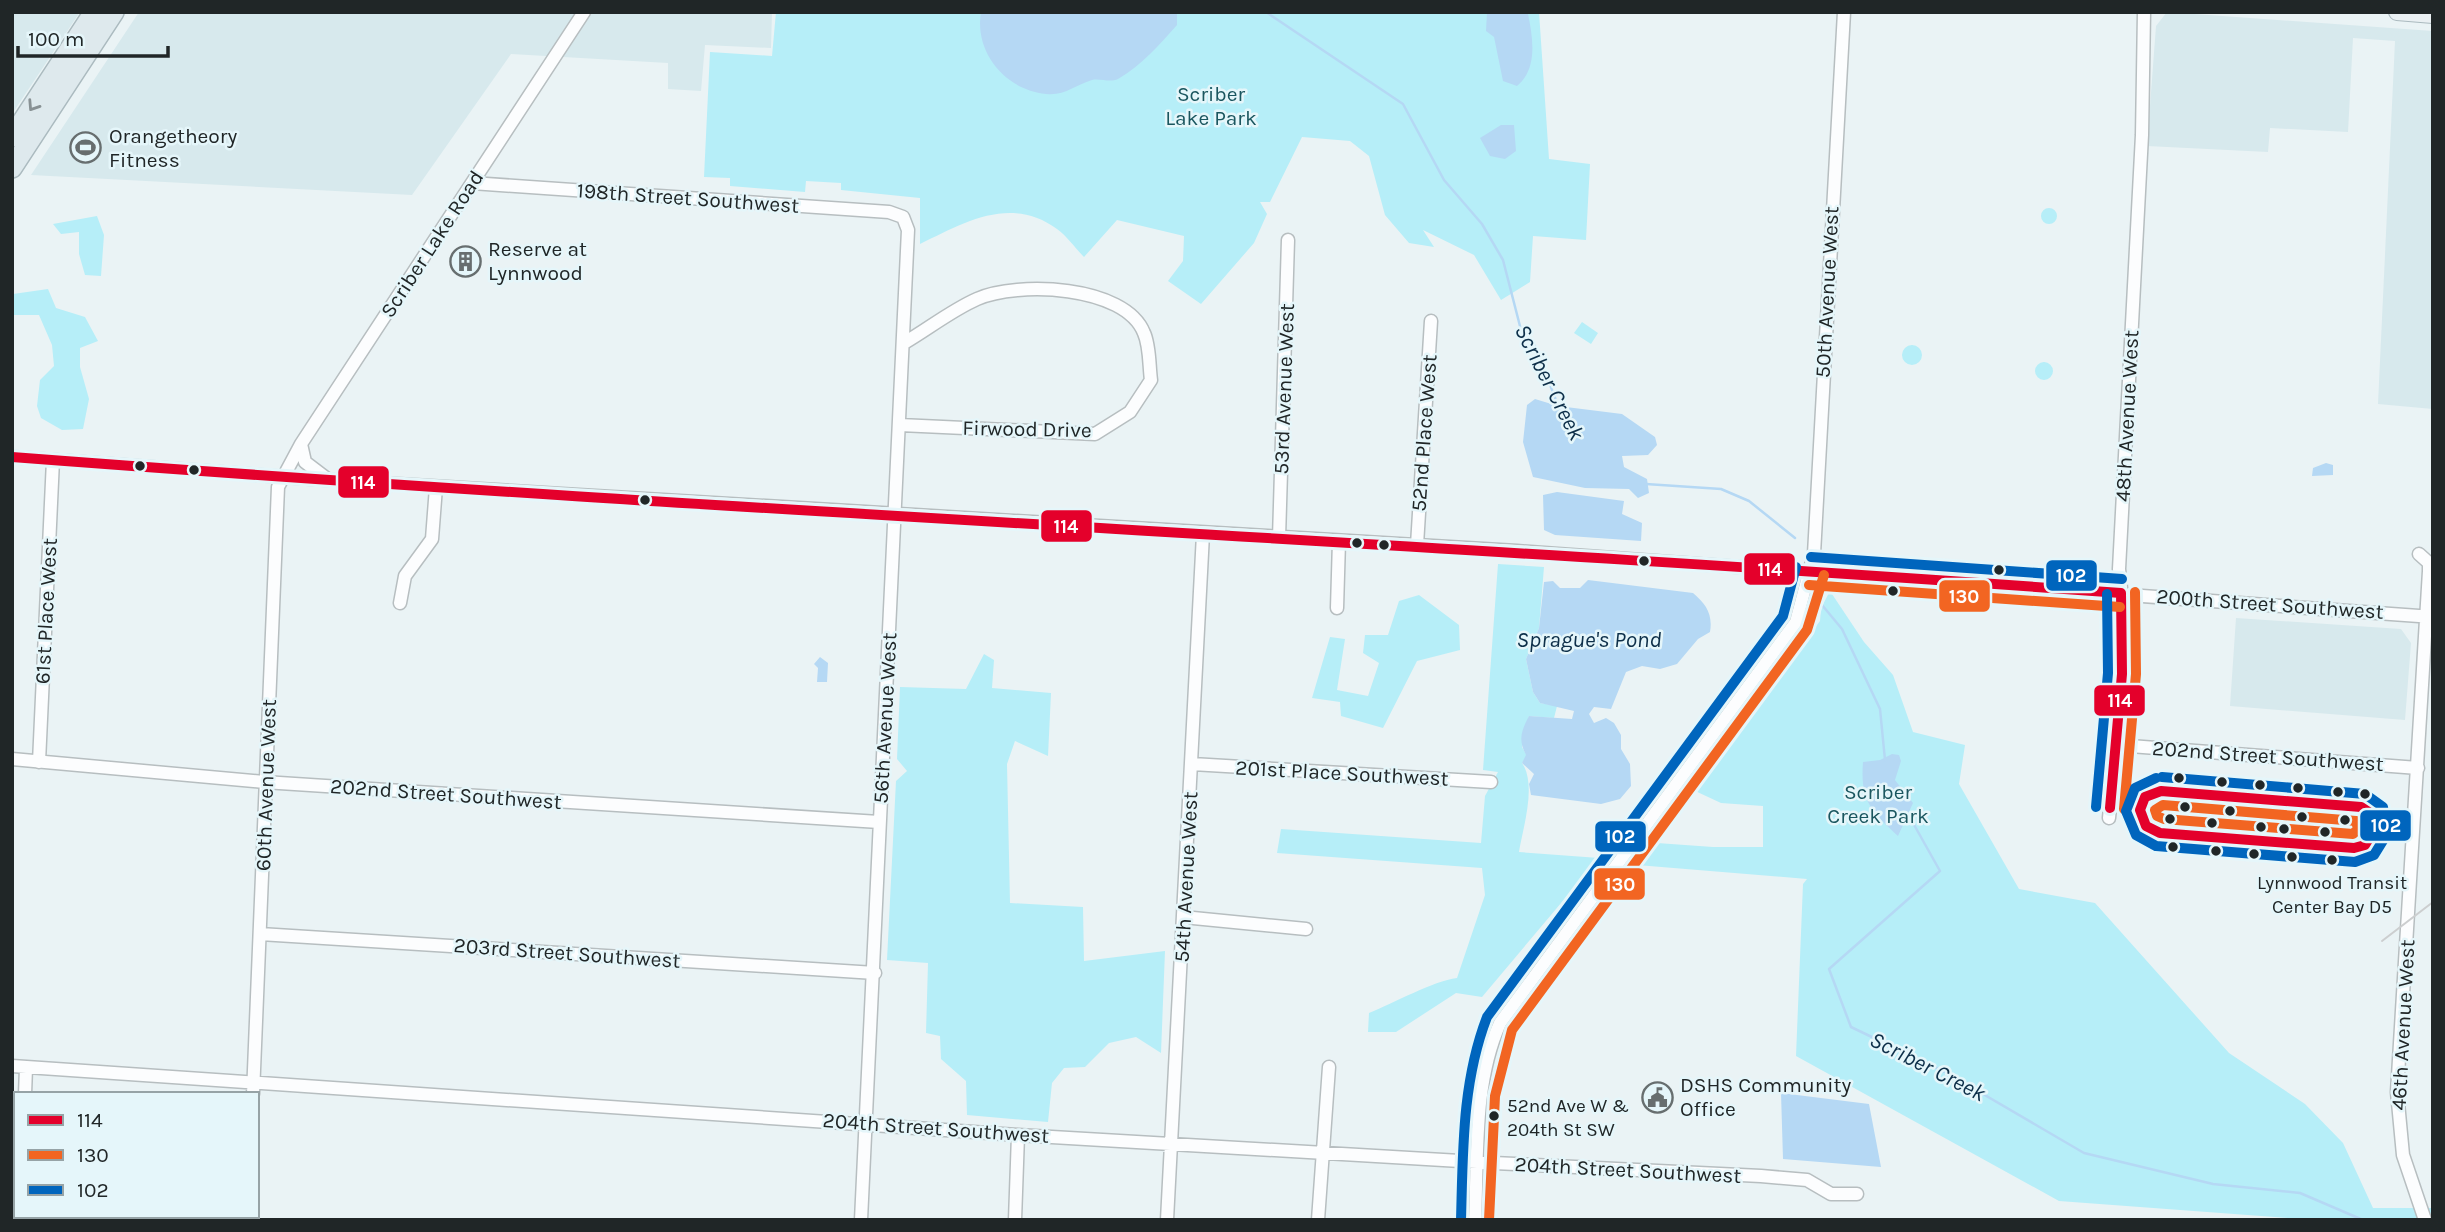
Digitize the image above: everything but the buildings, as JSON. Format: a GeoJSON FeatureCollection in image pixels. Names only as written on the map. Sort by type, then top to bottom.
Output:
{"type":"FeatureCollection","features":[{"type":"Feature","properties":{"kind":"highway"},"geometry":{"type":"LineString","coordinates":[[12,137],[94,12]]}},
{"type":"Feature","properties":{"kind":"highway"},"geometry":{"type":"LineString","coordinates":[[12,168],[114,12]]}},
{"type":"Feature","properties":{"kind":"main road"},"geometry":{"type":"LineString","coordinates":[[2397,12],[2433,15]]}},
{"type":"Feature","properties":{"kind":"street","name":"Scriber Lake Road"},"geometry":{"type":"LineString","coordinates":[[282,477],[584,12]]}},
{"type":"Feature","properties":{"kind":"street","name":"50th Avenue West"},"geometry":{"type":"LineString","coordinates":[[1475,1220],[1482,1090],[1490,1046],[1508,1009],[1796,622],[1815,543],[1844,12]]}},
{"type":"Feature","properties":{"kind":"street","name":"48th Avenue West"},"geometry":{"type":"LineString","coordinates":[[2109,818],[2117,745],[2124,618],[2119,569],[2142,135],[2144,12]]}},
{"type":"Feature","properties":{"kind":"street","name":"198th Street Southwest"},"geometry":{"type":"LineString","coordinates":[[472,183],[889,212],[903,217]]}},
{"type":"Feature","properties":{"kind":"street","name":"56th Avenue West"},"geometry":{"type":"LineString","coordinates":[[861,1220],[904,343],[908,230],[903,217]]}},
{"type":"Feature","properties":{"kind":"street","name":"53rd Avenue West"},"geometry":{"type":"LineString","coordinates":[[1279,538],[1289,240]]}},
{"type":"Feature","properties":{"kind":"street","name":"Firwood Drive"},"geometry":{"type":"LineString","coordinates":[[900,425],[1095,435],[1130,412],[1151,380],[1144,332],[1127,311],[1084,293],[1021,289],[978,298],[904,343]]}},
{"type":"Feature","properties":{"kind":"street","name":"52nd Place West"},"geometry":{"type":"LineString","coordinates":[[1416,545],[1431,321]]}},
{"type":"Feature","properties":{"kind":"street"},"geometry":{"type":"LineString","coordinates":[[301,444],[305,462],[329,480]]}},
{"type":"Feature","properties":{"kind":"street","name":"200th Street Southwest"},"geometry":{"type":"LineString","coordinates":[[12,457],[436,487],[1810,571],[2429,617]]}},
{"type":"Feature","properties":{"kind":"street","name":"61st Place West"},"geometry":{"type":"LineString","coordinates":[[39,762],[52,460]]}},
{"type":"Feature","properties":{"kind":"street","name":"60th Avenue West"},"geometry":{"type":"LineString","coordinates":[[253,1089],[264,782],[278,487],[282,477]]}},
{"type":"Feature","properties":{"kind":"street"},"geometry":{"type":"LineString","coordinates":[[400,603],[405,576],[432,539],[436,487]]}},
{"type":"Feature","properties":{"kind":"street","name":"54th Avenue West"},"geometry":{"type":"LineString","coordinates":[[1167,1220],[1203,534]]}},
{"type":"Feature","properties":{"kind":"street"},"geometry":{"type":"LineString","coordinates":[[1337,608],[1339,541]]}},
{"type":"Feature","properties":{"kind":"street","name":"46th Avenue West"},"geometry":{"type":"LineString","coordinates":[[2419,554],[2429,563],[2429,617],[2398,1077],[2402,1147],[2411,1186],[2425,1220]]}},
{"type":"Feature","properties":{"kind":"street","name":"202nd Street Southwest"},"geometry":{"type":"LineString","coordinates":[[2117,745],[2418,768]]}},
{"type":"Feature","properties":{"kind":"street","name":"202nd Street Southwest"},"geometry":{"type":"LineString","coordinates":[[12,759],[264,782],[879,822]]}},
{"type":"Feature","properties":{"kind":"street","name":"201st Place Southwest"},"geometry":{"type":"LineString","coordinates":[[1192,764],[1491,782]]}},
{"type":"Feature","properties":{"kind":"street"},"geometry":{"type":"LineString","coordinates":[[1183,917],[1306,929]]}},
{"type":"Feature","properties":{"kind":"street","name":"203rd Street Southwest"},"geometry":{"type":"LineString","coordinates":[[260,933],[875,973]]}},
{"type":"Feature","properties":{"kind":"street","name":"204th Street Southwest"},"geometry":{"type":"LineString","coordinates":[[12,1066],[253,1089],[865,1122],[1018,1135],[1772,1177],[1807,1180],[1831,1194],[1857,1194]]}},
{"type":"Feature","properties":{"kind":"street"},"geometry":{"type":"LineString","coordinates":[[1318,1220],[1329,1067]]}},
{"type":"Feature","properties":{"kind":"street"},"geometry":{"type":"LineString","coordinates":[[25,1092],[26,1068]]}},
{"type":"Feature","properties":{"kind":"street"},"geometry":{"type":"LineString","coordinates":[[1015,1220],[1018,1135]]}},
{"type":"Feature","properties":{"kind":"shaded area"},"geometry":{"type":"Polygon","coordinates":[[[12,12],[80,12],[12,114],[12,12]]]}},
{"type":"Feature","properties":{"kind":"shaded area"},"geometry":{"type":"Polygon","coordinates":[[[139,12],[772,12],[771,48],[705,45],[701,91],[668,89],[668,63],[511,54],[412,195],[31,175],[139,12]]]}},
{"type":"Feature","properties":{"kind":"shaded area"},"geometry":{"type":"Polygon","coordinates":[[[2167,12],[2433,31],[2433,409],[2378,404],[2395,41],[2353,38],[2348,132],[2270,128],[2268,152],[2147,146],[2156,26],[2167,12]]]}},
{"type":"Feature","properties":{"kind":"shaded area"},"geometry":{"type":"Polygon","coordinates":[[[2236,618],[2401,629],[2411,643],[2405,720],[2230,706],[2236,618]]]}},
{"type":"Feature","properties":{"kind":"green space","name":"Scriber Lake Park"},"geometry":{"type":"Polygon","coordinates":[[[776,12],[1539,12],[1549,159],[1590,164],[1586,240],[1533,236],[1530,282],[1501,300],[1474,255],[1423,230],[1434,247],[1409,243],[1385,215],[1369,156],[1350,141],[1302,137],[1270,202],[1260,202],[1267,214],[1254,243],[1201,304],[1168,281],[1183,261],[1184,236],[1117,220],[1084,257],[1057,229],[1039,219],[1022,214],[1005,213],[970,221],[920,244],[920,198],[841,190],[841,183],[806,181],[805,192],[730,186],[730,178],[704,177],[710,52],[772,56],[776,12]]]}},
{"type":"Feature","properties":{"kind":"green space"},"geometry":{"type":"Polygon","coordinates":[[[2046,208],[2052,208],[2057,216],[2055,222],[2046,224],[2041,219],[2041,213],[2046,208]]]}},
{"type":"Feature","properties":{"kind":"green space"},"geometry":{"type":"Polygon","coordinates":[[[97,216],[104,235],[101,276],[85,275],[79,254],[79,232],[61,234],[53,224],[97,216]]]}},
{"type":"Feature","properties":{"kind":"green space"},"geometry":{"type":"Polygon","coordinates":[[[48,289],[56,308],[85,317],[98,341],[80,348],[80,367],[89,399],[83,429],[62,430],[41,418],[37,406],[40,380],[54,366],[52,345],[39,315],[12,315],[13,294],[48,289]]]}},
{"type":"Feature","properties":{"kind":"green space"},"geometry":{"type":"Polygon","coordinates":[[[1582,322],[1598,333],[1591,344],[1574,333],[1582,322]]]}},
{"type":"Feature","properties":{"kind":"green space"},"geometry":{"type":"Polygon","coordinates":[[[1912,345],[1919,348],[1922,355],[1919,362],[1912,365],[1905,362],[1902,355],[1905,348],[1912,345]]]}},
{"type":"Feature","properties":{"kind":"green space"},"geometry":{"type":"Polygon","coordinates":[[[2044,362],[2050,365],[2053,371],[2050,377],[2044,380],[2038,377],[2035,371],[2038,365],[2044,362]]]}},
{"type":"Feature","properties":{"kind":"green space"},"geometry":{"type":"Polygon","coordinates":[[[1498,564],[1544,567],[1539,628],[1526,659],[1533,692],[1540,703],[1557,706],[1554,718],[1529,716],[1522,747],[1527,756],[1522,763],[1529,794],[1519,852],[1599,858],[1482,997],[1456,993],[1396,1032],[1368,1032],[1369,1013],[1425,988],[1457,978],[1485,895],[1482,868],[1277,853],[1281,829],[1481,843],[1485,796],[1498,772],[1483,770],[1498,564]]]}},
{"type":"Feature","properties":{"kind":"green space","name":"Scriber Creek Park"},"geometry":{"type":"Polygon","coordinates":[[[1830,591],[1864,642],[1893,675],[1913,732],[1965,745],[1959,784],[2019,889],[2095,903],[2229,1053],[2305,1104],[2343,1143],[2373,1208],[2433,1208],[2433,1220],[2314,1220],[2059,1201],[1796,1056],[1803,884],[1807,879],[1637,865],[1657,843],[1763,847],[1763,806],[1721,803],[1693,790],[1820,621],[1821,608],[1830,591]]]}},
{"type":"Feature","properties":{"kind":"green space"},"geometry":{"type":"Polygon","coordinates":[[[1419,595],[1459,625],[1460,650],[1417,661],[1383,728],[1341,716],[1340,702],[1312,698],[1330,637],[1345,639],[1337,690],[1368,696],[1379,663],[1363,653],[1365,635],[1388,635],[1399,601],[1419,595]]]}},
{"type":"Feature","properties":{"kind":"green space"},"geometry":{"type":"Polygon","coordinates":[[[984,654],[994,660],[992,688],[1051,693],[1048,756],[1015,741],[1007,764],[1010,903],[1083,907],[1084,961],[1165,951],[1161,1053],[1136,1037],[1109,1043],[1085,1067],[1064,1068],[1052,1083],[1048,1122],[967,1115],[966,1081],[941,1059],[940,1036],[926,1033],[928,963],[887,960],[896,781],[907,771],[897,759],[900,687],[966,689],[984,654]]]}},
{"type":"Feature","properties":{"kind":"water"},"geometry":{"type":"Polygon","coordinates":[[[981,12],[1177,12],[1177,25],[1142,61],[1118,79],[1092,80],[1064,92],[1046,94],[1018,85],[996,66],[982,41],[981,12]]]}},
{"type":"Feature","properties":{"kind":"water"},"geometry":{"type":"Polygon","coordinates":[[[1487,12],[1528,14],[1532,43],[1531,62],[1524,79],[1517,86],[1503,81],[1494,37],[1486,31],[1487,12]]]}},
{"type":"Feature","properties":{"kind":"water"},"geometry":{"type":"Polygon","coordinates":[[[1501,125],[1514,125],[1516,151],[1505,159],[1490,156],[1480,138],[1501,125]]]}},
{"type":"Feature","properties":{"kind":"water"},"geometry":{"type":"Polygon","coordinates":[[[1535,399],[1558,406],[1622,414],[1655,437],[1657,445],[1648,455],[1622,456],[1624,467],[1647,479],[1649,493],[1638,498],[1629,489],[1585,488],[1533,477],[1523,442],[1527,405],[1535,399]]]}},
{"type":"Feature","properties":{"kind":"water"},"geometry":{"type":"Polygon","coordinates":[[[2326,463],[2333,465],[2333,475],[2312,476],[2313,468],[2326,463]]]}},
{"type":"Feature","properties":{"kind":"water"},"geometry":{"type":"Polygon","coordinates":[[[1557,492],[1624,501],[1622,514],[1642,523],[1641,541],[1555,535],[1544,530],[1543,495],[1557,492]]]}},
{"type":"Feature","properties":{"kind":"water","name":"Sprague's Pond"},"geometry":{"type":"Polygon","coordinates":[[[1588,580],[1693,593],[1705,605],[1710,620],[1710,632],[1698,639],[1677,664],[1660,669],[1642,666],[1626,672],[1611,709],[1594,707],[1589,714],[1594,723],[1606,718],[1614,723],[1621,735],[1621,749],[1630,764],[1631,786],[1620,799],[1601,804],[1531,795],[1529,784],[1534,774],[1522,763],[1526,755],[1522,736],[1529,716],[1572,719],[1574,711],[1540,703],[1533,692],[1526,659],[1539,628],[1544,582],[1553,581],[1560,588],[1580,588],[1588,580]]]}},
{"type":"Feature","properties":{"kind":"water"},"geometry":{"type":"Polygon","coordinates":[[[820,657],[828,663],[827,682],[817,682],[818,668],[814,664],[820,657]]]}},
{"type":"Feature","properties":{"kind":"water"},"geometry":{"type":"Polygon","coordinates":[[[1892,754],[1899,755],[1901,761],[1895,780],[1913,803],[1898,836],[1874,812],[1863,786],[1863,762],[1880,760],[1892,754]]]}},
{"type":"Feature","properties":{"kind":"water"},"geometry":{"type":"Polygon","coordinates":[[[1781,1093],[1869,1104],[1881,1167],[1783,1159],[1781,1093]]]}},
{"type":"Feature","properties":{"kind":"waterway","name":"Scriber Creek"},"geometry":{"type":"LineString","coordinates":[[1266,12],[1403,104],[1444,180],[1482,224],[1503,260],[1521,330],[1535,346],[1559,408]]}},
{"type":"Feature","properties":{"kind":"waterway","name":"Scriber Creek"},"geometry":{"type":"LineString","coordinates":[[1646,484],[1721,489],[1749,501],[1795,538]]}},
{"type":"Feature","properties":{"kind":"waterway","name":"Scriber Creek"},"geometry":{"type":"LineString","coordinates":[[1822,605],[1842,629],[1880,709],[1885,760]]}},
{"type":"Feature","properties":{"kind":"waterway","name":"Scriber Creek"},"geometry":{"type":"LineString","coordinates":[[1908,814],[1940,871],[1829,969],[1851,1027],[1947,1073],[2084,1153],[2213,1184],[2300,1193],[2363,1220]]}},
{"type":"Feature","properties":{"kind":"tram line"},"geometry":{"type":"LineString","coordinates":[[2382,941],[2433,902]]}},
{"type":"Feature","properties":{"kind":"transit line","name":"114"},"geometry":{"type":"LineString","coordinates":[[12,457],[539,494],[2121,593]]}},
{"type":"Feature","properties":{"kind":"transit line","name":"102"},"geometry":{"type":"LineString","coordinates":[[1811,557],[2122,579]]}},
{"type":"Feature","properties":{"kind":"transit line","name":"102"},"geometry":{"type":"LineString","coordinates":[[1461,1220],[1468,1091],[1487,1017],[1783,616],[1796,567]]}},
{"type":"Feature","properties":{"kind":"transit line","name":"130"},"geometry":{"type":"LineString","coordinates":[[1489,1220],[1495,1096],[1512,1030],[1807,630],[1824,575]]}},
{"type":"Feature","properties":{"kind":"transit line","name":"130"},"geometry":{"type":"LineString","coordinates":[[1809,585],[2120,607]]}},
{"type":"Feature","properties":{"kind":"transit line","name":"130"},"geometry":{"type":"LineString","coordinates":[[2124,809],[2136,674],[2135,592]]}},
{"type":"Feature","properties":{"kind":"transit line","name":"114"},"geometry":{"type":"LineString","coordinates":[[2110,808],[2122,674],[2121,593]]}},
{"type":"Feature","properties":{"kind":"transit line","name":"102"},"geometry":{"type":"LineString","coordinates":[[2096,807],[2108,673],[2107,594]]}},
{"type":"Feature","properties":{"kind":"transit line","name":"102"},"geometry":{"type":"LineString","coordinates":[[2156,778],[2135,788],[2126,811],[2136,835],[2156,846],[2355,862],[2374,855],[2387,834],[2383,807],[2365,794],[2162,777]]}},
{"type":"Feature","properties":{"kind":"transit line","name":"114"},"geometry":{"type":"LineString","coordinates":[[2161,791],[2361,807],[2370,813],[2373,832],[2365,845],[2354,848],[2160,833],[2146,826],[2140,810],[2145,797],[2161,791]]}},
{"type":"Feature","properties":{"kind":"transit line","name":"130"},"geometry":{"type":"LineString","coordinates":[[2163,805],[2356,821],[2358,829],[2353,834],[2164,819],[2157,816],[2155,810],[2163,805]]}},
{"type":"Feature","properties":{"kind":"place","name":"Orangetheory Fitness"},"geometry":{"type":"Point","coordinates":[86,148]}},
{"type":"Feature","properties":{"kind":"place","name":"Reserve at Lynnwood"},"geometry":{"type":"Point","coordinates":[465,261]}},
{"type":"Feature","properties":{"kind":"place","name":"Lynnwood Transit Center Bay D5"},"geometry":{"type":"Point","coordinates":[2332,860]}},
{"type":"Feature","properties":{"kind":"place","name":"DSHS Community Office"},"geometry":{"type":"Point","coordinates":[1657,1097]}},
{"type":"Feature","properties":{"kind":"place","name":"52nd Ave W & 204th St SW"},"geometry":{"type":"Point","coordinates":[1494,1116]}}]}
